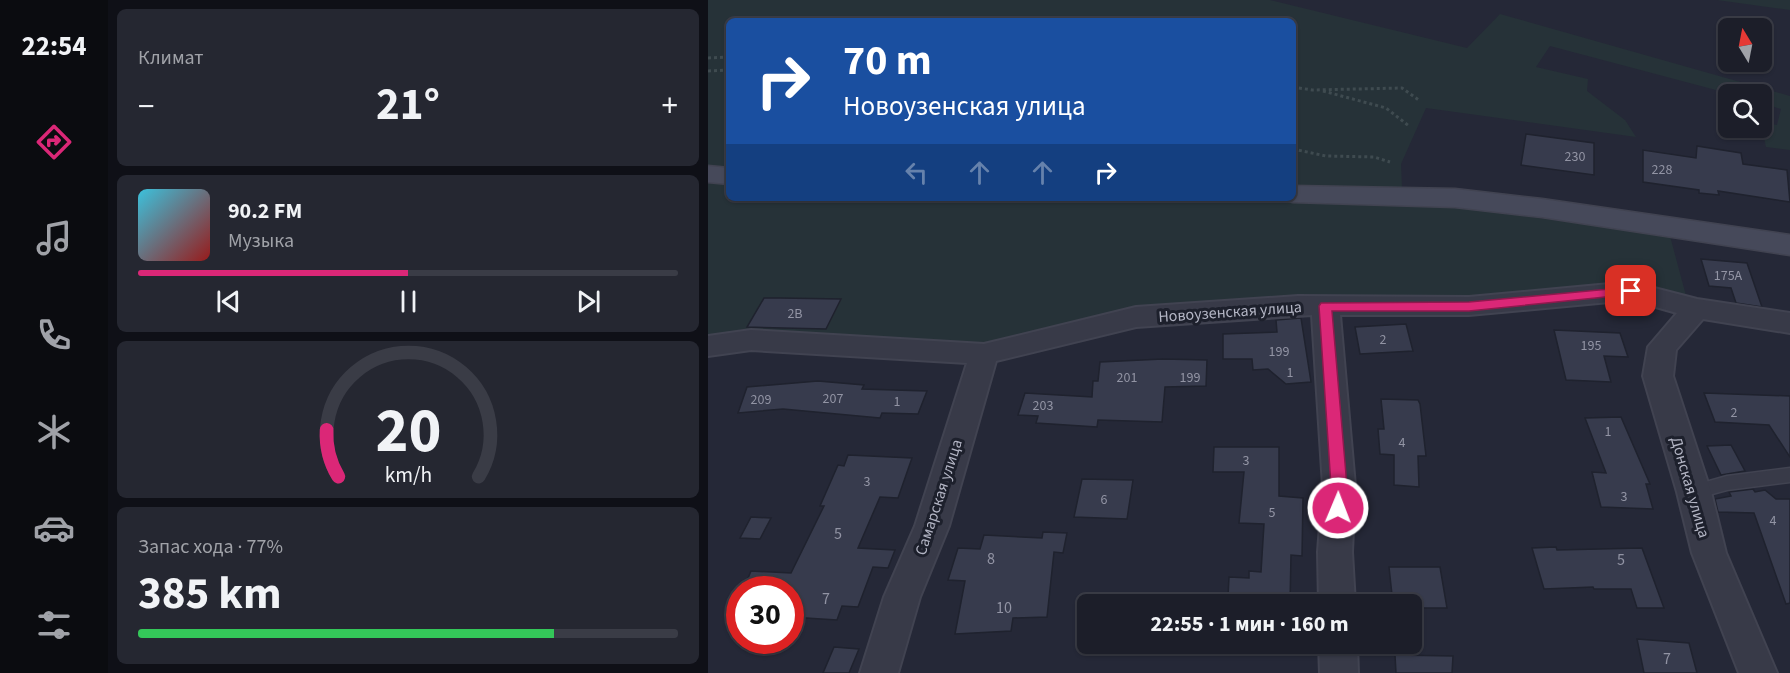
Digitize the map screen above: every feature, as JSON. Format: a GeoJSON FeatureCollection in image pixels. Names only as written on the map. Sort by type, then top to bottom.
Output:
{"type":"FeatureCollection","features":[{"type":"Feature","properties":{"kind":"main road"},"geometry":{"type":"LineString","coordinates":[[708,174],[726,176]]}},
{"type":"Feature","properties":{"kind":"main road"},"geometry":{"type":"LineString","coordinates":[[1296,194],[1455,198],[1542,208],[1790,245]]}},
{"type":"Feature","properties":{"kind":"street","name":"Новоузенская улица"},"geometry":{"type":"LineString","coordinates":[[708,346],[751,340],[984,354],[1136,317],[1298,305],[1469,306],[1631,291],[1697,309],[1790,323]]}},
{"type":"Feature","properties":{"kind":"street"},"geometry":{"type":"LineString","coordinates":[[1325,306],[1339,486],[1335,552],[1337,594]]}},
{"type":"Feature","properties":{"kind":"street","name":"Донская улица"},"geometry":{"type":"LineString","coordinates":[[1697,309],[1662,347],[1658,376],[1694,492],[1709,553],[1758,673]]}},
{"type":"Feature","properties":{"kind":"street","name":"Самарская улица"},"geometry":{"type":"LineString","coordinates":[[879,673],[902,597],[932,526],[984,354]]}},
{"type":"Feature","properties":{"kind":"street"},"geometry":{"type":"LineString","coordinates":[[1338,654],[1339,673]]}},
{"type":"Feature","properties":{"kind":"lane"},"geometry":{"type":"LineString","coordinates":[[1694,492],[1727,483],[1790,475]]}},
{"type":"Feature","properties":{"kind":"path"},"geometry":{"type":"LineString","coordinates":[[708,58],[726,57]]}},
{"type":"Feature","properties":{"kind":"path"},"geometry":{"type":"LineString","coordinates":[[708,71],[726,70]]}},
{"type":"Feature","properties":{"kind":"path"},"geometry":{"type":"LineString","coordinates":[[1296,87],[1318,90],[1386,108],[1409,126]]}},
{"type":"Feature","properties":{"kind":"path"},"geometry":{"type":"LineString","coordinates":[[1318,90],[1402,88],[1420,101]]}},
{"type":"Feature","properties":{"kind":"path"},"geometry":{"type":"LineString","coordinates":[[1296,150],[1326,156],[1374,157],[1390,162]]}},
{"type":"Feature","properties":{"kind":"shaded area"},"geometry":{"type":"Polygon","coordinates":[[[708,0],[1270,0],[1467,48],[1500,14],[1748,84],[1718,84],[1718,91],[1550,46],[1536,67],[1588,79],[1587,91],[1625,120],[1636,137],[1426,108],[1401,164],[1402,189],[1296,187],[1296,18],[726,18],[726,169],[708,167],[708,0]]]}},
{"type":"Feature","properties":{"kind":"shaded area"},"geometry":{"type":"Polygon","coordinates":[[[1717,0],[1790,0],[1790,10],[1717,0]]]}},
{"type":"Feature","properties":{"kind":"shaded area"},"geometry":{"type":"Polygon","coordinates":[[[1772,91],[1790,96],[1790,150],[1766,147],[1764,138],[1772,138],[1772,124],[1777,125],[1781,109],[1772,106],[1772,91]]]}},
{"type":"Feature","properties":{"kind":"shaded area"},"geometry":{"type":"Polygon","coordinates":[[[708,183],[726,185],[726,201],[1272,201],[1451,206],[1670,236],[1688,303],[1660,292],[1610,283],[1437,300],[1297,298],[975,347],[708,340],[708,183]]]}},
{"type":"Feature","properties":{"kind":"building"},"geometry":{"type":"Polygon","coordinates":[[[1526,134],[1594,143],[1594,175],[1521,165],[1526,134]]]}},
{"type":"Feature","properties":{"kind":"building"},"geometry":{"type":"Polygon","coordinates":[[[1697,146],[1741,153],[1743,164],[1787,170],[1790,202],[1718,191],[1719,195],[1699,193],[1699,190],[1643,182],[1643,150],[1696,158],[1697,146]]]}},
{"type":"Feature","properties":{"kind":"building"},"geometry":{"type":"Polygon","coordinates":[[[1701,259],[1747,263],[1762,307],[1736,303],[1731,288],[1709,286],[1701,259]]]}},
{"type":"Feature","properties":{"kind":"building"},"geometry":{"type":"Polygon","coordinates":[[[764,298],[841,299],[826,329],[747,327],[764,298]]]}},
{"type":"Feature","properties":{"kind":"building"},"geometry":{"type":"Polygon","coordinates":[[[1301,318],[1311,382],[1286,384],[1268,369],[1253,370],[1252,359],[1223,359],[1223,334],[1277,332],[1276,320],[1301,318]]]}},
{"type":"Feature","properties":{"kind":"building"},"geometry":{"type":"Polygon","coordinates":[[[1406,324],[1413,351],[1360,354],[1355,327],[1406,324]]]}},
{"type":"Feature","properties":{"kind":"building"},"geometry":{"type":"Polygon","coordinates":[[[1554,330],[1620,333],[1628,357],[1604,356],[1611,382],[1566,380],[1554,330]]]}},
{"type":"Feature","properties":{"kind":"building"},"geometry":{"type":"Polygon","coordinates":[[[1163,359],[1207,360],[1206,386],[1165,387],[1162,422],[1098,420],[1097,427],[1036,423],[1038,416],[1018,415],[1025,393],[1092,397],[1093,381],[1098,381],[1100,362],[1163,359]]]}},
{"type":"Feature","properties":{"kind":"building"},"geometry":{"type":"Polygon","coordinates":[[[818,381],[864,385],[862,389],[927,391],[918,414],[882,413],[880,418],[783,409],[738,413],[747,387],[818,381]]]}},
{"type":"Feature","properties":{"kind":"building"},"geometry":{"type":"Polygon","coordinates":[[[1704,393],[1790,396],[1790,457],[1769,425],[1715,422],[1704,393]]]}},
{"type":"Feature","properties":{"kind":"building"},"geometry":{"type":"Polygon","coordinates":[[[1381,399],[1418,400],[1420,404],[1426,456],[1418,456],[1419,487],[1394,485],[1394,455],[1380,454],[1378,429],[1384,429],[1381,399]]]}},
{"type":"Feature","properties":{"kind":"building"},"geometry":{"type":"Polygon","coordinates":[[[1621,417],[1650,484],[1646,484],[1653,509],[1601,507],[1592,472],[1606,473],[1585,418],[1621,417]]]}},
{"type":"Feature","properties":{"kind":"building"},"geometry":{"type":"Polygon","coordinates":[[[1731,445],[1745,471],[1721,475],[1707,446],[1731,445]]]}},
{"type":"Feature","properties":{"kind":"building"},"geometry":{"type":"Polygon","coordinates":[[[1214,447],[1279,447],[1279,496],[1303,498],[1302,556],[1291,555],[1290,594],[1228,594],[1229,577],[1249,578],[1249,571],[1261,572],[1264,524],[1239,523],[1244,472],[1213,472],[1214,447]]]}},
{"type":"Feature","properties":{"kind":"building"},"geometry":{"type":"Polygon","coordinates":[[[848,455],[912,458],[898,498],[880,497],[858,548],[895,550],[888,568],[873,567],[858,607],[842,606],[837,620],[804,618],[804,576],[749,576],[751,571],[791,573],[824,506],[820,506],[838,465],[844,466],[848,455]]]}},
{"type":"Feature","properties":{"kind":"building"},"geometry":{"type":"Polygon","coordinates":[[[1082,479],[1133,480],[1127,519],[1074,517],[1082,479]]]}},
{"type":"Feature","properties":{"kind":"building"},"geometry":{"type":"Polygon","coordinates":[[[1753,489],[1755,492],[1765,490],[1776,499],[1790,499],[1790,603],[1786,604],[1754,513],[1718,512],[1715,499],[1731,496],[1729,492],[1753,489]]]}},
{"type":"Feature","properties":{"kind":"building"},"geometry":{"type":"Polygon","coordinates":[[[751,517],[771,518],[760,539],[740,538],[751,517]]]}},
{"type":"Feature","properties":{"kind":"building"},"geometry":{"type":"Polygon","coordinates":[[[1043,532],[1067,533],[1063,553],[1054,552],[1047,617],[1013,618],[1011,631],[955,634],[965,581],[948,580],[958,548],[980,549],[984,535],[1042,538],[1043,532]]]}},
{"type":"Feature","properties":{"kind":"building"},"geometry":{"type":"Polygon","coordinates":[[[1556,547],[1557,550],[1642,548],[1664,608],[1637,608],[1631,589],[1594,589],[1593,587],[1544,589],[1532,548],[1556,547]]]}},
{"type":"Feature","properties":{"kind":"building"},"geometry":{"type":"Polygon","coordinates":[[[1389,567],[1440,567],[1447,608],[1422,608],[1422,594],[1392,594],[1389,567]]]}},
{"type":"Feature","properties":{"kind":"building"},"geometry":{"type":"Polygon","coordinates":[[[1637,639],[1689,643],[1697,673],[1644,673],[1637,639]]]}},
{"type":"Feature","properties":{"kind":"building"},"geometry":{"type":"Polygon","coordinates":[[[834,647],[859,649],[849,673],[823,673],[834,647]]]}},
{"type":"Feature","properties":{"kind":"building"},"geometry":{"type":"Polygon","coordinates":[[[1395,655],[1453,656],[1452,673],[1396,673],[1395,655]]]}},
{"type":"Feature","properties":{"kind":"route"},"geometry":{"type":"LineString","coordinates":[[1338,508],[1339,486],[1325,306],[1469,306],[1631,291]]}}]}
